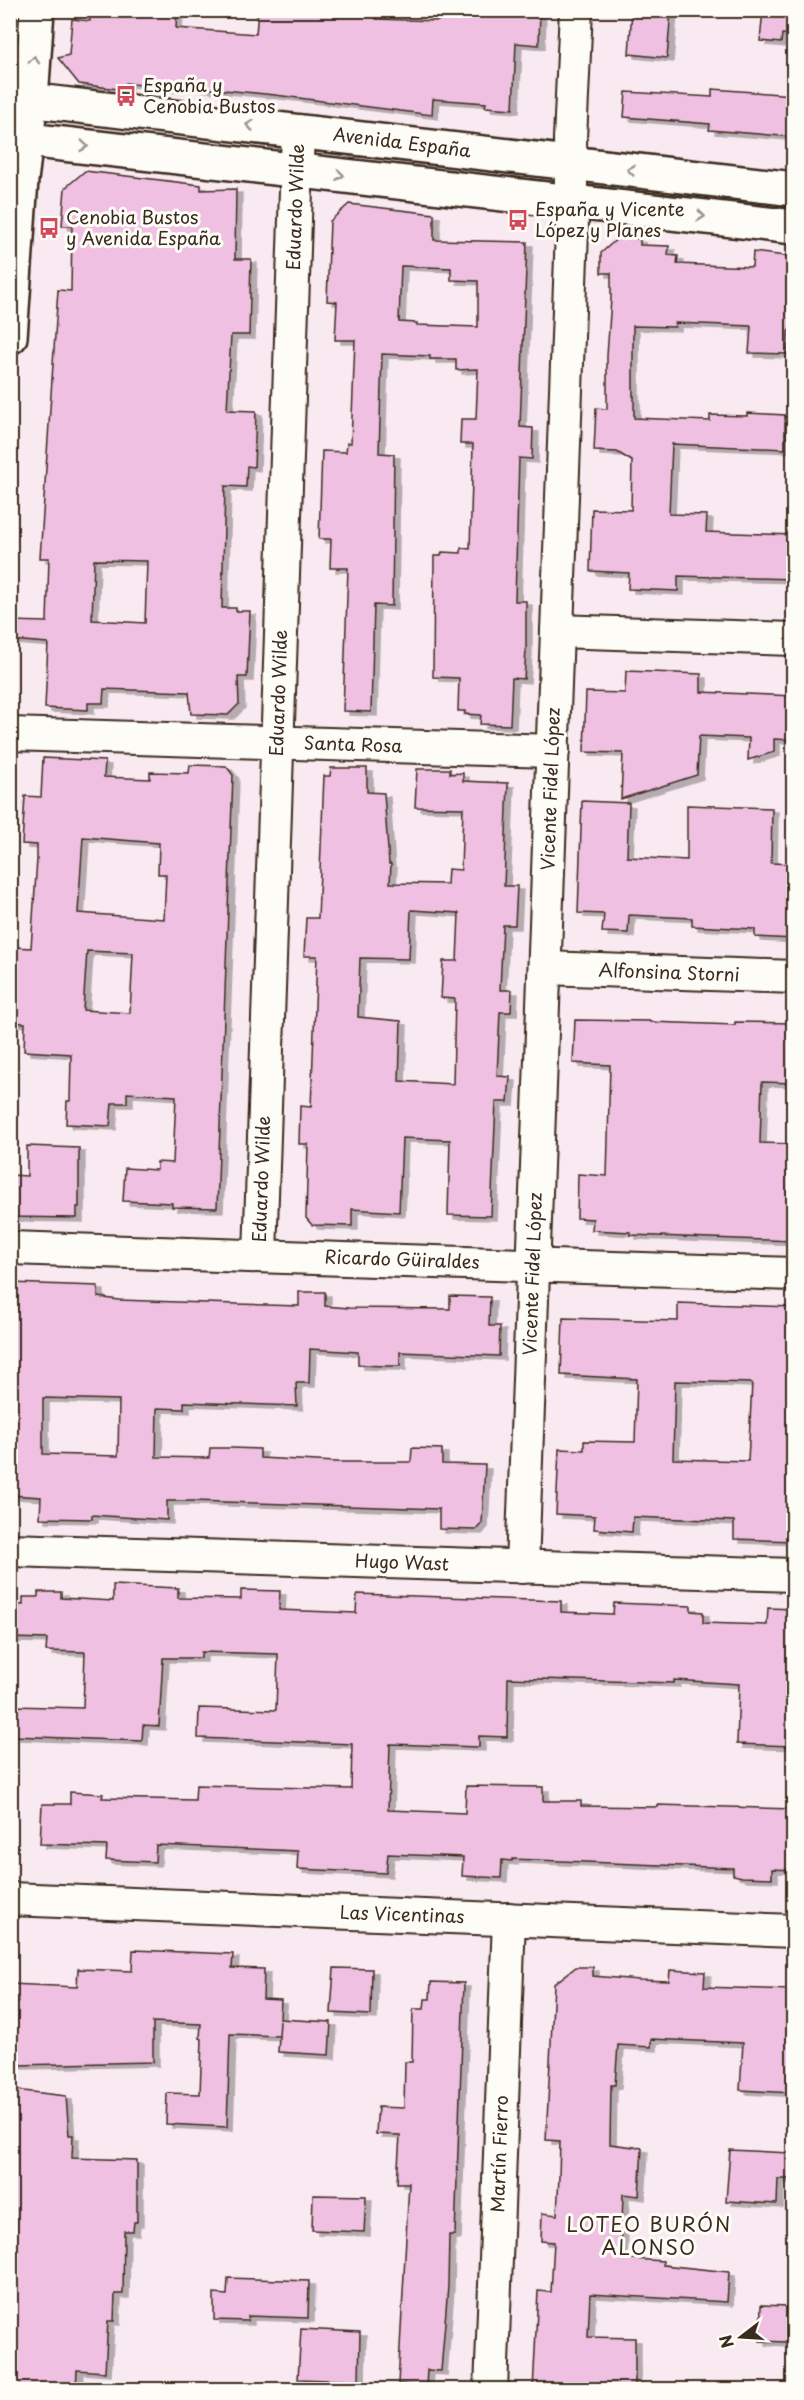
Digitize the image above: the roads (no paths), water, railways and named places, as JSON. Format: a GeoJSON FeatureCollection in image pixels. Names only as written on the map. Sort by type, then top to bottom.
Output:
{"type":"FeatureCollection","features":[{"type":"Feature","properties":{"kind":"main road"},"geometry":{"type":"LineString","coordinates":[[10,337],[21,99],[37,10]]}},
{"type":"Feature","properties":{"kind":"main road","name":"Avenida España"},"geometry":{"type":"LineString","coordinates":[[21,99],[794,189]]}},
{"type":"Feature","properties":{"kind":"main road"},"geometry":{"type":"LineString","coordinates":[[17,153],[297,170],[794,227]]}},
{"type":"Feature","properties":{"kind":"street","name":"Vicente Fidel López"},"geometry":{"type":"LineString","coordinates":[[522,1567],[572,230],[570,163],[576,10]]}},
{"type":"Feature","properties":{"kind":"street","name":"Eduardo Wilde"},"geometry":{"type":"LineString","coordinates":[[260,1255],[298,131]]}},
{"type":"Feature","properties":{"kind":"street"},"geometry":{"type":"LineString","coordinates":[[557,631],[794,639]]}},
{"type":"Feature","properties":{"kind":"street","name":"Santa Rosa"},"geometry":{"type":"LineString","coordinates":[[10,734],[553,752]]}},
{"type":"Feature","properties":{"kind":"street","name":"Alfonsina Storni"},"geometry":{"type":"LineString","coordinates":[[545,968],[794,977]]}},
{"type":"Feature","properties":{"kind":"street","name":"Ricardo Güiraldes"},"geometry":{"type":"LineString","coordinates":[[10,1248],[794,1274]]}},
{"type":"Feature","properties":{"kind":"street","name":"Hugo Wast"},"geometry":{"type":"LineString","coordinates":[[10,1550],[794,1575]]}},
{"type":"Feature","properties":{"kind":"street","name":"Las Vicentinas"},"geometry":{"type":"LineString","coordinates":[[10,1899],[794,1931]]}},
{"type":"Feature","properties":{"kind":"street","name":"Martín Fierro"},"geometry":{"type":"LineString","coordinates":[[491,2390],[509,1919]]}},
{"type":"Feature","properties":{"kind":"place","name":"España y Cenobia Bustos"},"geometry":{"type":"Point","coordinates":[126,96]}},
{"type":"Feature","properties":{"kind":"place","name":"España y Vicente López y Planes"},"geometry":{"type":"Point","coordinates":[518,220]}},
{"type":"Feature","properties":{"kind":"place","name":"Cenobia Bustos y Avenida España"},"geometry":{"type":"Point","coordinates":[49,228]}},
{"type":"Feature","properties":{"kind":"district","name":"LOTEO BURÓN ALONSO"},"geometry":{"type":"Point","coordinates":[649,2236]}}]}
